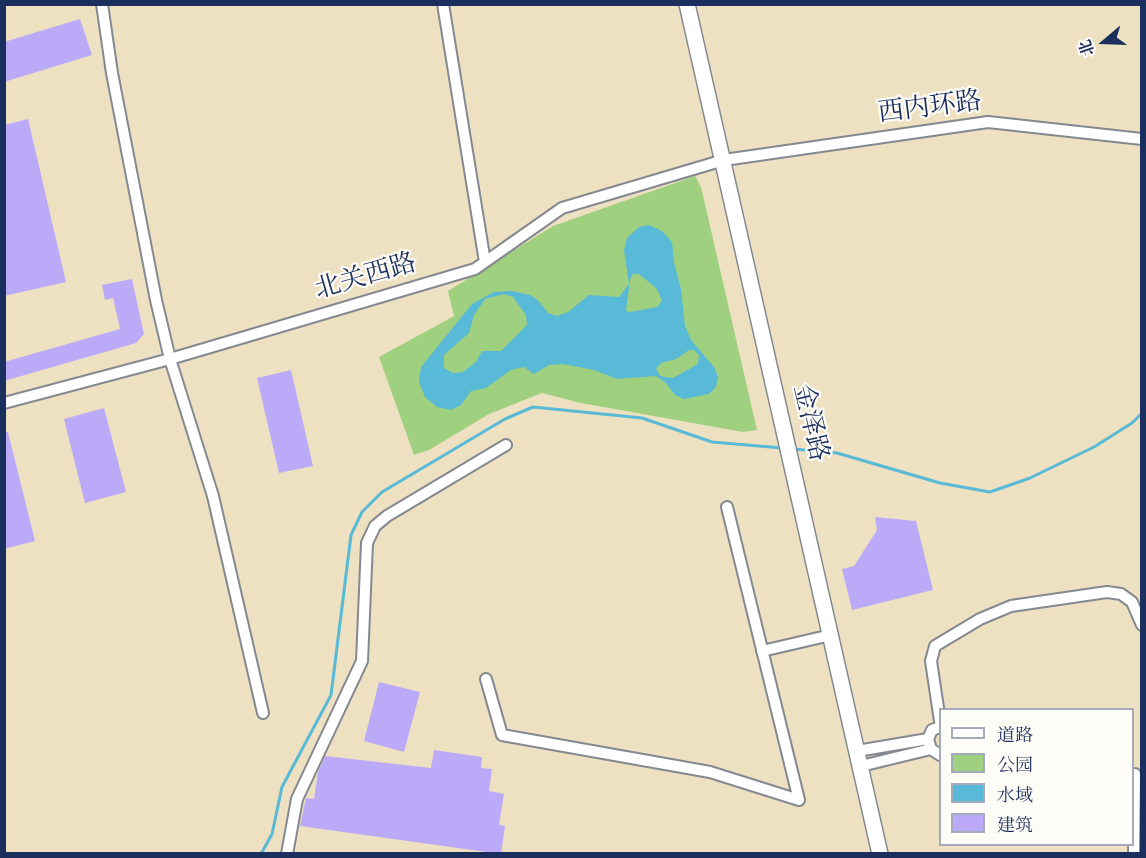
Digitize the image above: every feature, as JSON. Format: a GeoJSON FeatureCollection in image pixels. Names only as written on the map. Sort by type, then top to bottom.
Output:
{"type":"FeatureCollection","features":[{"type":"Feature","properties":{"kind":"main road","name":"金泽路"},"geometry":{"type":"LineString","coordinates":[[687,4],[880,854]]}},
{"type":"Feature","properties":{"kind":"street"},"geometry":{"type":"LineString","coordinates":[[102,4],[112,73],[170,358],[213,496],[262,714]]}},
{"type":"Feature","properties":{"kind":"street"},"geometry":{"type":"LineString","coordinates":[[443,4],[485,262]]}},
{"type":"Feature","properties":{"kind":"street","name":"西内环路"},"geometry":{"type":"LineString","coordinates":[[724,160],[988,123],[1142,139]]}},
{"type":"Feature","properties":{"kind":"street","name":"北关西路"},"geometry":{"type":"LineString","coordinates":[[4,403],[170,358],[475,269],[562,208],[724,160]]}},
{"type":"Feature","properties":{"kind":"street"},"geometry":{"type":"LineString","coordinates":[[287,854],[297,799],[362,661],[367,543],[375,526],[387,516],[506,446]]}},
{"type":"Feature","properties":{"kind":"street"},"geometry":{"type":"LineString","coordinates":[[486,680],[502,735],[710,772],[799,800],[727,507]]}},
{"type":"Feature","properties":{"kind":"street"},"geometry":{"type":"LineString","coordinates":[[939,714],[931,661],[935,646],[980,619],[1011,606],[1107,592],[1121,594],[1132,602],[1142,625]]}},
{"type":"Feature","properties":{"kind":"street"},"geometry":{"type":"LineString","coordinates":[[762,651],[831,635]]}},
{"type":"Feature","properties":{"kind":"street"},"geometry":{"type":"LineString","coordinates":[[933,748],[932,730],[939,727]]}},
{"type":"Feature","properties":{"kind":"street"},"geometry":{"type":"LineString","coordinates":[[857,751],[933,748]]}},
{"type":"Feature","properties":{"kind":"street"},"geometry":{"type":"LineString","coordinates":[[861,766],[933,748]]}},
{"type":"Feature","properties":{"kind":"street"},"geometry":{"type":"LineString","coordinates":[[1134,847],[1135,774]]}},
{"type":"Feature","properties":{"kind":"green space"},"geometry":{"type":"Polygon","coordinates":[[[695,176],[701,187],[757,430],[743,432],[581,403],[542,393],[489,414],[429,450],[414,455],[379,357],[454,316],[448,291],[553,226],[695,176]]]}},
{"type":"Feature","properties":{"kind":"water"},"geometry":{"type":"Polygon","coordinates":[[[649,225],[662,231],[672,242],[685,326],[691,340],[714,367],[718,377],[716,387],[709,394],[684,399],[675,395],[665,382],[656,376],[617,379],[594,370],[563,364],[549,365],[534,374],[524,367],[511,370],[486,388],[471,391],[461,405],[451,410],[437,407],[425,397],[419,382],[421,367],[472,304],[494,292],[512,291],[530,295],[539,301],[548,313],[557,316],[568,312],[589,295],[619,297],[629,284],[624,250],[627,238],[639,227],[649,225]],[[633,274],[630,279],[626,311],[657,307],[662,301],[657,289],[639,274],[633,274]],[[504,294],[485,299],[474,315],[469,333],[444,355],[444,368],[453,373],[463,372],[476,362],[482,351],[501,351],[527,325],[526,315],[513,297],[504,294]],[[689,350],[676,359],[661,363],[656,369],[660,376],[673,378],[698,364],[699,355],[694,350],[689,350]]]}},
{"type":"Feature","properties":{"kind":"building"},"geometry":{"type":"Polygon","coordinates":[[[80,19],[92,55],[4,82],[4,42],[80,19]]]}},
{"type":"Feature","properties":{"kind":"building"},"geometry":{"type":"Polygon","coordinates":[[[28,119],[66,282],[4,296],[4,125],[28,119]]]}},
{"type":"Feature","properties":{"kind":"building"},"geometry":{"type":"Polygon","coordinates":[[[132,279],[144,334],[136,343],[4,381],[4,362],[120,329],[113,298],[105,300],[102,285],[132,279]]]}},
{"type":"Feature","properties":{"kind":"building"},"geometry":{"type":"Polygon","coordinates":[[[291,370],[313,466],[279,473],[257,378],[291,370]]]}},
{"type":"Feature","properties":{"kind":"building"},"geometry":{"type":"Polygon","coordinates":[[[104,408],[126,492],[85,503],[64,419],[104,408]]]}},
{"type":"Feature","properties":{"kind":"building"},"geometry":{"type":"Polygon","coordinates":[[[4,432],[8,432],[35,541],[4,549],[4,432]]]}},
{"type":"Feature","properties":{"kind":"building"},"geometry":{"type":"Polygon","coordinates":[[[875,517],[916,521],[933,590],[852,610],[842,569],[854,566],[877,530],[875,517]]]}},
{"type":"Feature","properties":{"kind":"building"},"geometry":{"type":"Polygon","coordinates":[[[379,682],[420,692],[404,752],[364,741],[379,682]]]}},
{"type":"Feature","properties":{"kind":"building"},"geometry":{"type":"Polygon","coordinates":[[[434,750],[482,757],[481,768],[492,769],[489,791],[504,794],[499,825],[505,826],[501,854],[300,826],[306,798],[314,799],[318,772],[325,756],[431,768],[434,750]]]}},
{"type":"Feature","properties":{"kind":"waterway"},"geometry":{"type":"LineString","coordinates":[[261,854],[272,834],[282,787],[331,695],[351,535],[362,512],[382,492],[505,419],[533,407],[642,418],[712,442],[782,448]]}},
{"type":"Feature","properties":{"kind":"waterway"},"geometry":{"type":"LineString","coordinates":[[794,449],[837,453],[940,483],[990,492],[1030,478],[1094,447],[1132,423],[1142,413]]}}]}
